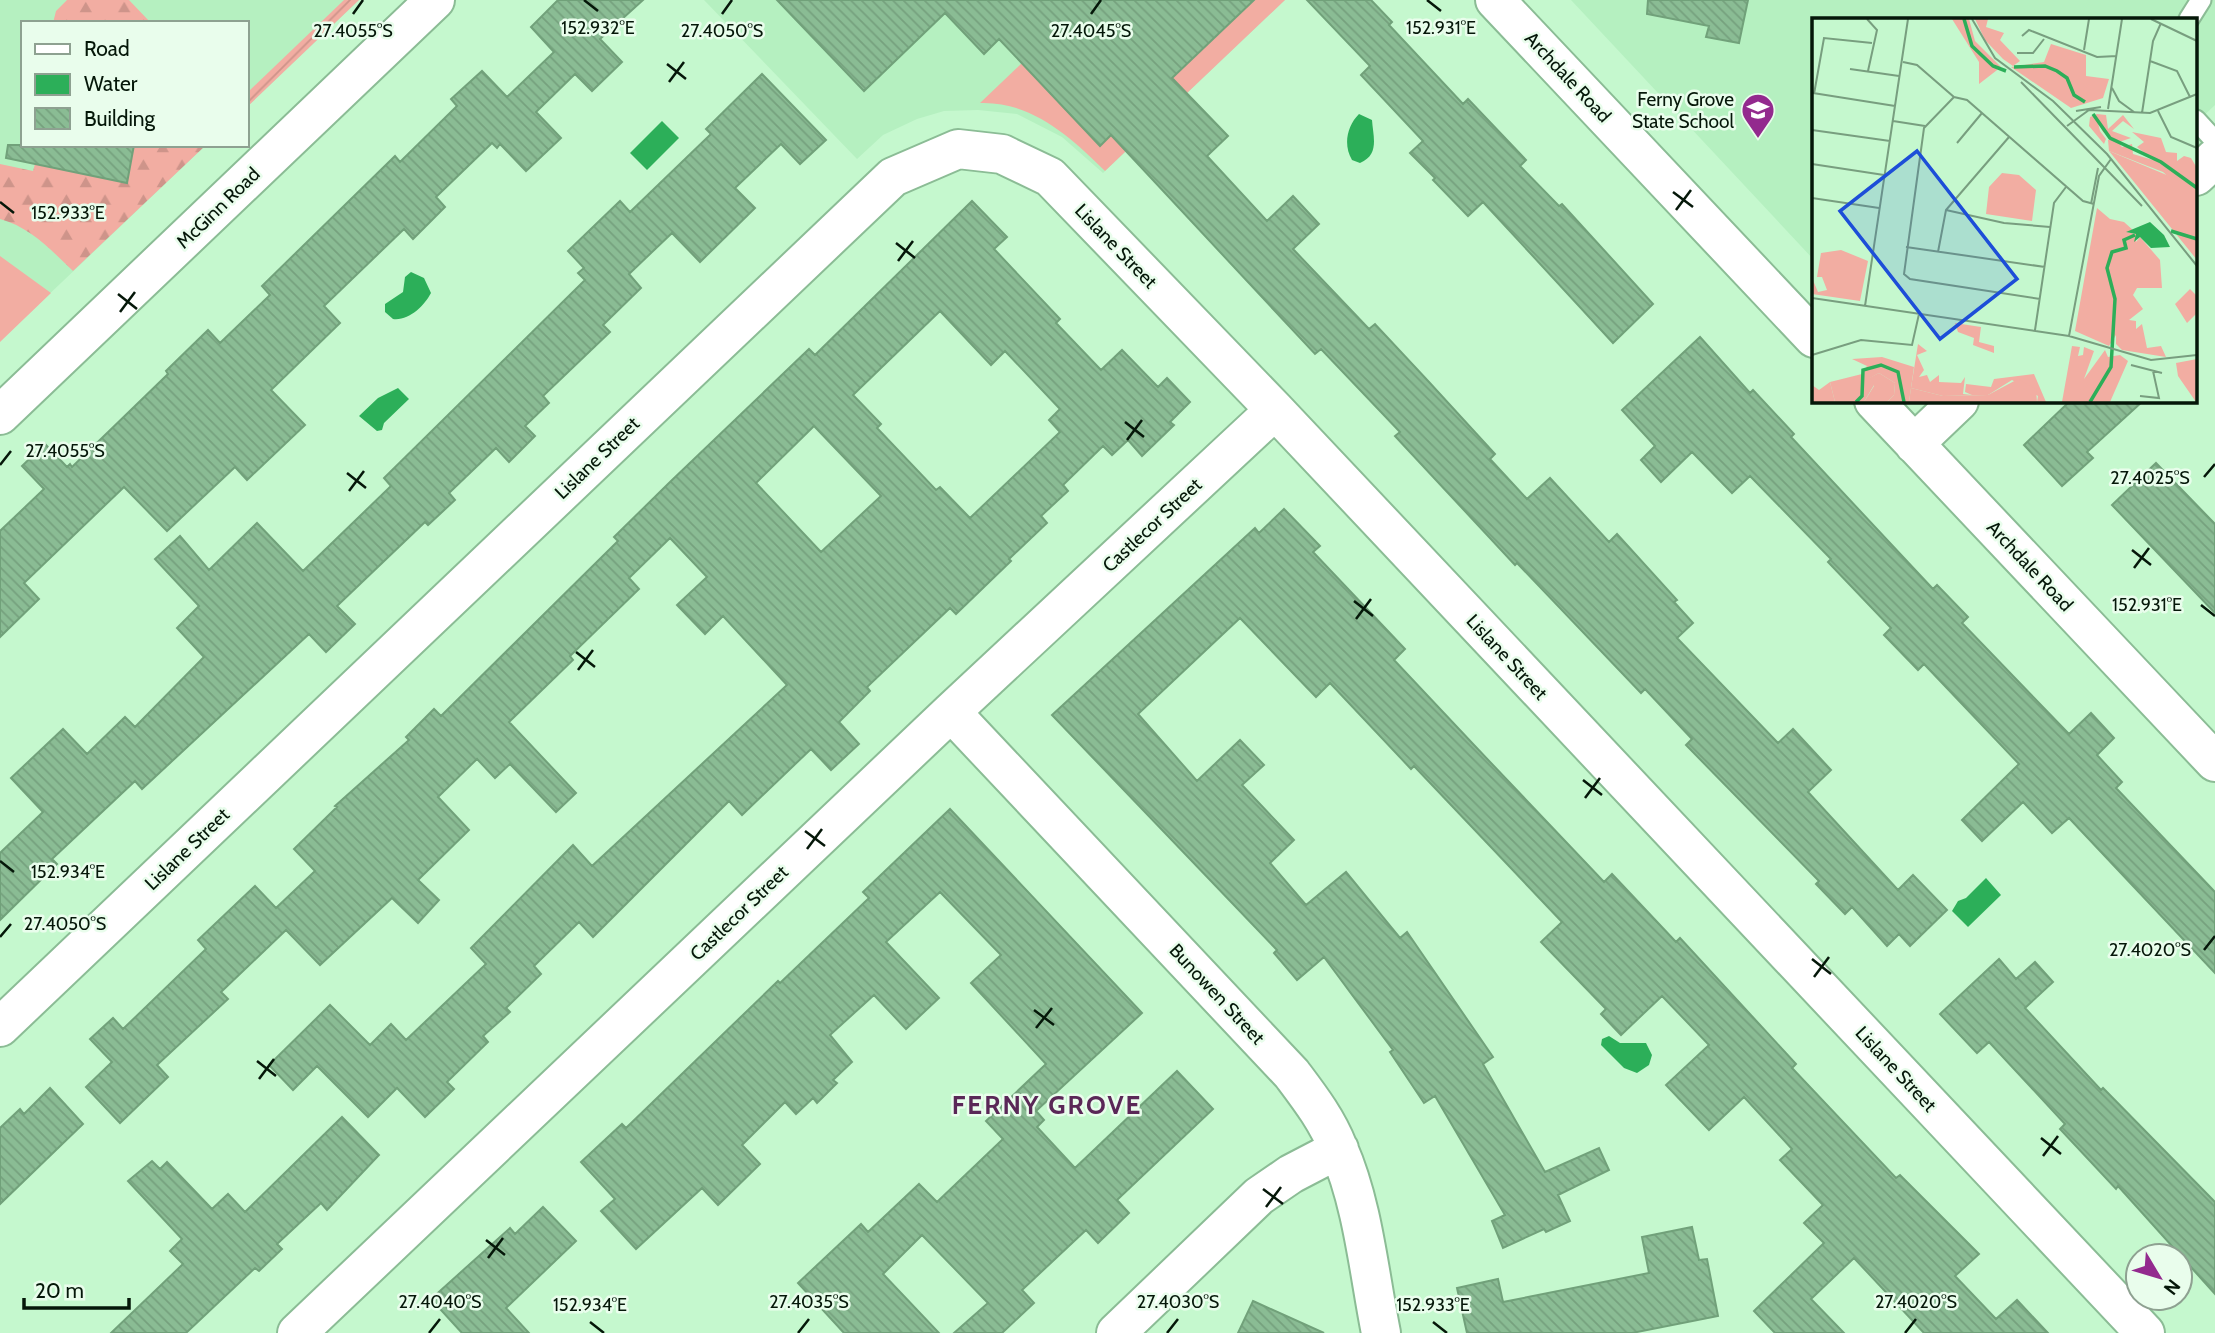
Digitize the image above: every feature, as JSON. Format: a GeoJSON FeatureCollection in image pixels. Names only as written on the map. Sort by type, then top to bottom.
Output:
{"type":"FeatureCollection","features":[{"type":"Feature","properties":{"kind":"street","name":"McGinn Road"},"geometry":{"type":"LineString","coordinates":[[0,415],[435,0]]}},
{"type":"Feature","properties":{"kind":"street","name":"Archdale Road"},"geometry":{"type":"LineString","coordinates":[[1495,0],[1812,336]]}},
{"type":"Feature","properties":{"kind":"street","name":"Lislane Street"},"geometry":{"type":"LineString","coordinates":[[0,1027],[893,177],[958,149],[1002,154],[1050,177],[1275,410],[2145,1333]]}},
{"type":"Feature","properties":{"kind":"street"},"geometry":{"type":"LineString","coordinates":[[2198,174],[2215,158]]}},
{"type":"Feature","properties":{"kind":"street","name":"Archdale Road"},"geometry":{"type":"LineString","coordinates":[[1875,402],[2215,762]]}},
{"type":"Feature","properties":{"kind":"street"},"geometry":{"type":"LineString","coordinates":[[1914,444],[1958,402]]}},
{"type":"Feature","properties":{"kind":"street","name":"Castlecor Street"},"geometry":{"type":"LineString","coordinates":[[297,1333],[951,712],[1275,410]]}},
{"type":"Feature","properties":{"kind":"street","name":"Bunowen Street"},"geometry":{"type":"LineString","coordinates":[[951,712],[1292,1074],[1320,1111],[1339,1149],[1352,1188],[1381,1333]]}},
{"type":"Feature","properties":{"kind":"street"},"geometry":{"type":"LineString","coordinates":[[1116,1333],[1259,1196],[1291,1174],[1339,1149]]}},
{"type":"Feature","properties":{"kind":"lane"},"geometry":{"type":"LineString","coordinates":[[2190,18],[2201,0]]}},
{"type":"Feature","properties":{"kind":"lane"},"geometry":{"type":"LineString","coordinates":[[2198,122],[2215,141]]}},
{"type":"Feature","properties":{"kind":"shaded area"},"geometry":{"type":"Polygon","coordinates":[[[0,0],[359,0],[248,106],[248,21],[21,21],[21,147],[204,147],[0,341],[0,0]]]}},
{"type":"Feature","properties":{"kind":"shaded area"},"geometry":{"type":"Polygon","coordinates":[[[704,0],[1285,0],[1103,173],[1062,137],[1017,114],[978,110],[944,111],[917,119],[883,135],[857,159],[704,0]]]}},
{"type":"Feature","properties":{"kind":"shaded area","name":"Ferny Grove State School"},"geometry":{"type":"Polygon","coordinates":[[[1571,0],[2215,0],[2215,105],[2198,121],[2198,18],[1812,18],[1812,258],[1571,0]]]}},
{"type":"Feature","properties":{"kind":"green space"},"geometry":{"type":"Polygon","coordinates":[[[67,0],[129,0],[149,21],[54,21],[56,11],[67,0]]]}},
{"type":"Feature","properties":{"kind":"green space"},"geometry":{"type":"Polygon","coordinates":[[[344,0],[359,0],[248,106],[248,92],[344,0]]]}},
{"type":"Feature","properties":{"kind":"green space"},"geometry":{"type":"Polygon","coordinates":[[[1254,0],[1285,0],[1105,171],[1064,134],[1033,115],[999,104],[980,103],[1022,63],[1100,146],[1254,0]]]}},
{"type":"Feature","properties":{"kind":"green space"},"geometry":{"type":"Polygon","coordinates":[[[134,147],[204,147],[73,271],[30,233],[0,219],[0,164],[33,171],[35,164],[126,183],[134,147]]]}},
{"type":"Feature","properties":{"kind":"green space"},"geometry":{"type":"Polygon","coordinates":[[[0,256],[51,293],[0,342],[0,256]]]}},
{"type":"Feature","properties":{"kind":"water"},"geometry":{"type":"Polygon","coordinates":[[[1359,114],[1372,120],[1374,139],[1373,150],[1366,160],[1360,163],[1352,160],[1347,142],[1349,130],[1359,114]]]}},
{"type":"Feature","properties":{"kind":"water"},"geometry":{"type":"Polygon","coordinates":[[[662,121],[679,138],[647,170],[630,153],[662,121]]]}},
{"type":"Feature","properties":{"kind":"water"},"geometry":{"type":"Polygon","coordinates":[[[411,272],[424,278],[431,293],[415,312],[405,318],[393,319],[385,312],[385,304],[403,292],[405,277],[411,272]]]}},
{"type":"Feature","properties":{"kind":"water"},"geometry":{"type":"Polygon","coordinates":[[[398,388],[409,399],[384,423],[382,430],[377,431],[359,416],[378,398],[398,388]]]}},
{"type":"Feature","properties":{"kind":"water"},"geometry":{"type":"Polygon","coordinates":[[[1986,878],[2001,895],[1968,927],[1952,911],[1958,901],[1966,898],[1986,878]]]}},
{"type":"Feature","properties":{"kind":"water"},"geometry":{"type":"Polygon","coordinates":[[[1609,1036],[1620,1043],[1646,1043],[1652,1055],[1649,1065],[1637,1073],[1624,1068],[1601,1045],[1602,1039],[1609,1036]]]}},
{"type":"Feature","properties":{"kind":"building"},"geometry":{"type":"Polygon","coordinates":[[[558,0],[643,0],[600,39],[622,62],[592,91],[575,74],[536,112],[561,138],[526,171],[500,144],[497,148],[492,143],[436,197],[445,207],[413,239],[404,229],[324,306],[340,323],[271,390],[305,425],[247,480],[235,467],[167,531],[124,487],[24,583],[39,599],[0,637],[0,531],[44,489],[22,466],[45,444],[67,467],[70,464],[72,467],[168,374],[166,371],[208,330],[220,343],[270,295],[262,286],[395,156],[400,162],[457,106],[451,99],[482,71],[507,97],[554,52],[531,27],[558,0]]]}},
{"type":"Feature","properties":{"kind":"building"},"geometry":{"type":"Polygon","coordinates":[[[777,0],[1254,0],[1172,78],[1228,136],[1207,156],[1267,221],[1293,196],[1319,224],[1293,249],[1369,329],[1375,324],[1495,454],[1490,459],[1527,499],[1550,478],[1609,542],[1617,534],[1677,600],[1674,602],[1693,623],[1677,638],[1778,743],[1793,729],[1831,770],[1808,792],[1898,890],[1913,875],[1947,910],[1910,946],[1899,934],[1887,946],[1852,907],[1845,914],[1816,884],[1819,881],[1686,745],[1692,739],[1645,689],[1641,693],[1517,563],[1515,565],[1395,436],[1400,432],[1321,349],[1315,354],[1111,135],[1100,146],[999,39],[984,54],[945,13],[864,91],[777,0]]]}},
{"type":"Feature","properties":{"kind":"building"},"geometry":{"type":"Polygon","coordinates":[[[1307,0],[1371,0],[1392,22],[1389,25],[1463,104],[1468,99],[1526,160],[1520,166],[1559,206],[1562,204],[1653,304],[1613,343],[1483,202],[1468,216],[1410,153],[1423,141],[1361,75],[1370,66],[1307,0]]]}},
{"type":"Feature","properties":{"kind":"building"},"geometry":{"type":"Polygon","coordinates":[[[1648,0],[1748,0],[1739,43],[1706,37],[1709,26],[1647,14],[1648,0]]]}},
{"type":"Feature","properties":{"kind":"building"},"geometry":{"type":"Polygon","coordinates":[[[762,74],[826,140],[800,164],[781,144],[735,188],[755,208],[700,262],[672,233],[629,274],[641,288],[603,325],[610,332],[543,396],[549,403],[525,426],[535,436],[509,462],[496,448],[449,493],[455,500],[428,525],[425,522],[337,606],[355,624],[326,652],[309,634],[142,789],[135,781],[52,859],[57,864],[0,920],[0,853],[43,812],[11,778],[63,729],[87,754],[125,717],[135,727],[204,657],[177,628],[199,606],[155,559],[180,536],[209,570],[257,523],[303,571],[391,486],[384,478],[585,280],[578,273],[584,268],[568,251],[620,201],[630,212],[711,134],[706,129],[762,74]]]}},
{"type":"Feature","properties":{"kind":"building"},"geometry":{"type":"Polygon","coordinates":[[[8,145],[134,147],[127,183],[6,158],[8,145]]]}},
{"type":"Feature","properties":{"kind":"building"},"geometry":{"type":"Polygon","coordinates":[[[972,201],[1007,237],[994,249],[1060,319],[1056,323],[1101,370],[1122,350],[1158,387],[1167,378],[1190,402],[1170,422],[1174,425],[1142,456],[1128,440],[1112,455],[1103,446],[1063,485],[1068,491],[1041,516],[1047,523],[1009,559],[1011,561],[956,614],[950,608],[867,687],[870,691],[839,722],[859,744],[831,770],[811,749],[742,815],[729,801],[593,937],[579,922],[534,966],[541,974],[506,1008],[510,1012],[483,1036],[488,1042],[447,1082],[454,1089],[425,1117],[397,1088],[368,1117],[317,1066],[293,1090],[269,1065],[330,1005],[370,1045],[391,1024],[406,1040],[486,964],[471,948],[573,845],[592,866],[787,685],[723,616],[705,634],[677,605],[707,577],[670,538],[629,578],[639,589],[570,656],[573,660],[509,722],[576,793],[556,812],[510,764],[495,778],[477,759],[438,797],[469,830],[418,880],[439,900],[418,923],[392,898],[320,965],[286,930],[221,992],[228,999],[157,1065],[168,1077],[120,1123],[86,1087],[112,1062],[90,1039],[113,1018],[123,1029],[206,949],[198,940],[255,886],[276,908],[315,871],[294,849],[337,807],[335,806],[409,740],[406,737],[434,709],[441,716],[618,541],[614,537],[809,349],[815,355],[972,201]],[[940,311],[853,395],[881,424],[877,428],[936,490],[940,487],[970,518],[1060,432],[1049,420],[1060,409],[1005,351],[991,365],[940,311]],[[814,426],[756,483],[821,552],[881,496],[814,426]]]}},
{"type":"Feature","properties":{"kind":"building"},"geometry":{"type":"Polygon","coordinates":[[[1700,337],[1750,393],[1753,390],[1794,434],[1791,437],[1933,589],[1937,585],[1968,617],[1962,623],[2069,734],[2091,713],[2114,738],[2097,755],[2122,782],[2116,788],[2215,892],[2215,973],[2069,818],[2052,833],[2023,802],[1982,841],[1962,820],[2019,764],[1924,664],[1918,670],[1884,635],[1891,628],[1828,562],[1831,559],[1750,476],[1732,493],[1692,452],[1661,482],[1641,460],[1655,446],[1622,410],[1700,337]]]}},
{"type":"Feature","properties":{"kind":"building"},"geometry":{"type":"Polygon","coordinates":[[[2069,402],[2142,402],[2087,452],[2093,458],[2062,486],[2024,445],[2069,402]]]}},
{"type":"Feature","properties":{"kind":"building"},"geometry":{"type":"Polygon","coordinates":[[[2156,463],[2215,524],[2215,613],[2112,505],[2156,463]]]}},
{"type":"Feature","properties":{"kind":"building"},"geometry":{"type":"Polygon","coordinates":[[[1284,509],[1320,546],[1313,552],[1405,649],[1394,660],[1604,882],[1612,874],[1676,942],[1680,938],[1796,1064],[1792,1068],[1896,1178],[1900,1175],[1979,1254],[1955,1276],[1996,1319],[2017,1300],[2048,1333],[1924,1333],[1854,1258],[1811,1299],[1844,1333],[1775,1333],[1754,1311],[1824,1243],[1804,1223],[1823,1205],[1780,1160],[1792,1149],[1744,1097],[1709,1130],[1666,1085],[1709,1045],[1662,996],[1621,1035],[1601,1014],[1606,1009],[1541,942],[1562,922],[1414,766],[1411,769],[1330,683],[1316,697],[1240,618],[1138,714],[1197,781],[1240,740],[1264,765],[1242,785],[1294,840],[1270,863],[1306,905],[1346,872],[1400,938],[1407,932],[1493,1057],[1483,1064],[1545,1172],[1599,1148],[1609,1170],[1558,1195],[1570,1221],[1546,1232],[1544,1229],[1503,1248],[1492,1221],[1505,1215],[1435,1096],[1424,1103],[1390,1052],[1393,1050],[1324,957],[1297,980],[1274,953],[1277,950],[1052,715],[1255,528],[1259,533],[1284,509]]]}},
{"type":"Feature","properties":{"kind":"building"},"geometry":{"type":"Polygon","coordinates":[[[950,809],[1142,1013],[1036,1111],[1044,1120],[1037,1127],[1075,1168],[1177,1071],[1213,1109],[1117,1200],[1129,1213],[1098,1243],[1086,1230],[1022,1290],[1034,1303],[1002,1333],[954,1333],[988,1303],[922,1235],[883,1274],[939,1333],[844,1333],[798,1283],[861,1224],[868,1232],[919,1184],[937,1202],[1003,1139],[986,1121],[1046,1064],[971,983],[1001,955],[940,892],[886,942],[939,998],[906,1029],[874,995],[830,1035],[852,1062],[833,1080],[837,1083],[817,1103],[813,1098],[796,1114],[785,1102],[742,1145],[760,1164],[718,1205],[702,1188],[636,1249],[601,1211],[615,1199],[581,1162],[622,1124],[626,1128],[778,981],[780,983],[869,898],[863,892],[950,809]]]}},
{"type":"Feature","properties":{"kind":"building"},"geometry":{"type":"Polygon","coordinates":[[[1999,959],[2016,979],[2035,962],[2053,982],[2025,1008],[2101,1090],[2103,1088],[2215,1202],[2215,1294],[2194,1271],[2194,1242],[2168,1242],[2118,1186],[2116,1189],[2060,1129],[2065,1124],[1989,1042],[1977,1053],[1940,1014],[1999,959]]]}},
{"type":"Feature","properties":{"kind":"building"},"geometry":{"type":"Polygon","coordinates":[[[50,1088],[83,1124],[0,1204],[0,1128],[20,1109],[24,1114],[50,1088]]]}},
{"type":"Feature","properties":{"kind":"building"},"geometry":{"type":"Polygon","coordinates":[[[342,1117],[379,1155],[327,1210],[321,1203],[277,1244],[282,1249],[259,1271],[255,1268],[186,1333],[111,1333],[183,1264],[170,1251],[182,1239],[128,1181],[152,1161],[160,1169],[167,1162],[212,1209],[228,1194],[245,1212],[342,1117]]]}},
{"type":"Feature","properties":{"kind":"building"},"geometry":{"type":"Polygon","coordinates":[[[543,1207],[576,1241],[506,1308],[529,1333],[462,1333],[431,1299],[510,1228],[515,1234],[543,1207]]]}},
{"type":"Feature","properties":{"kind":"building"},"geometry":{"type":"Polygon","coordinates":[[[1692,1227],[1699,1260],[1707,1259],[1718,1316],[1632,1333],[1467,1333],[1457,1288],[1498,1279],[1503,1302],[1649,1273],[1642,1237],[1692,1227]]]}},
{"type":"Feature","properties":{"kind":"building"},"geometry":{"type":"Polygon","coordinates":[[[1253,1301],[1324,1333],[1238,1333],[1253,1301]]]}},
{"type":"Feature","properties":{"kind":"place","name":"Ferny Grove State School"},"geometry":{"type":"Point","coordinates":[1758,140]}},
{"type":"Feature","properties":{"kind":"district","name":"FERNY GROVE"},"geometry":{"type":"Point","coordinates":[1047,1105]}}]}
